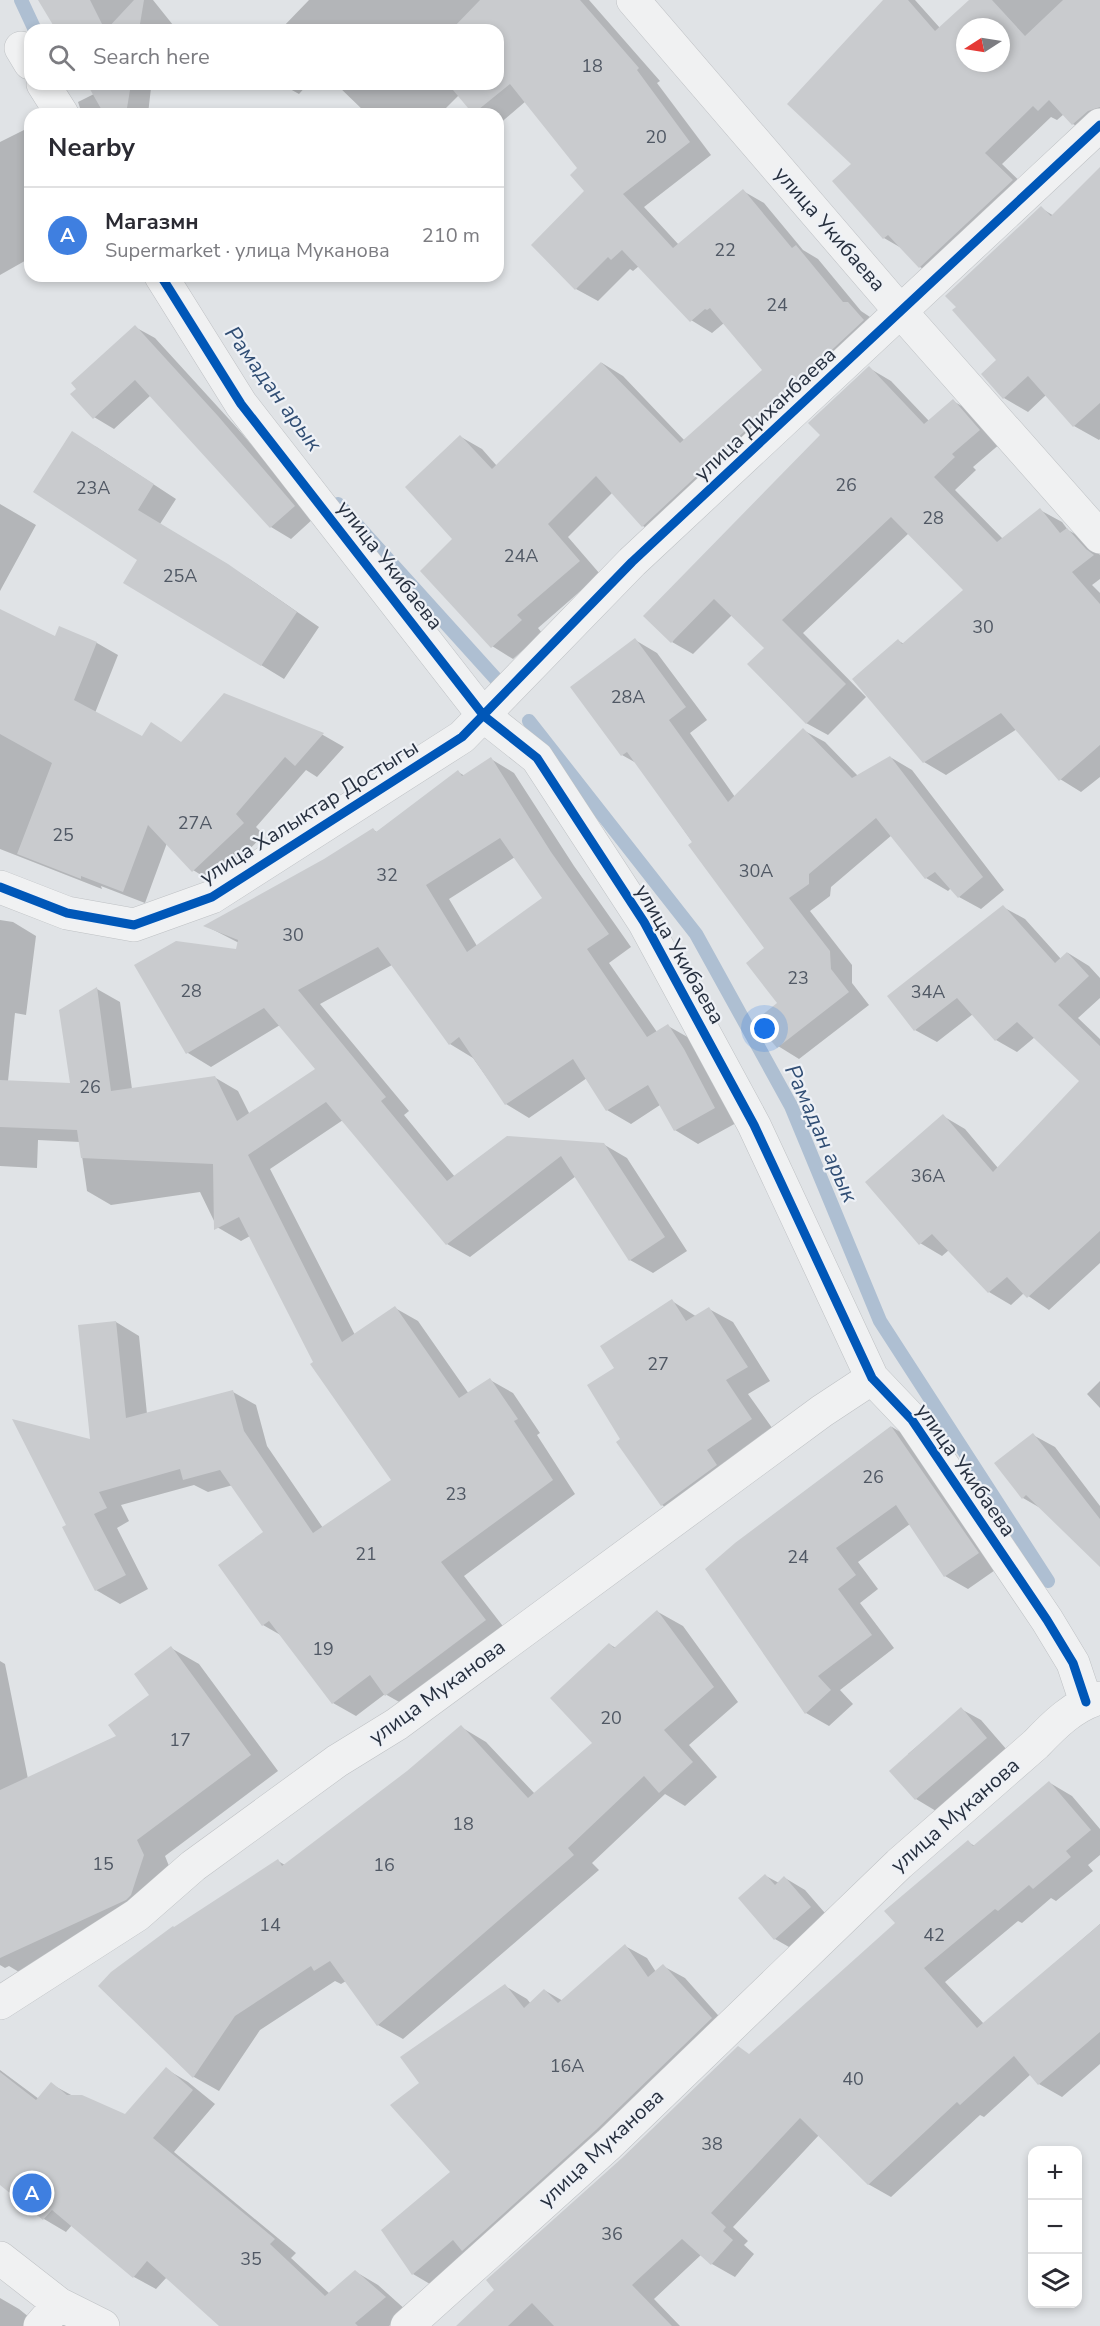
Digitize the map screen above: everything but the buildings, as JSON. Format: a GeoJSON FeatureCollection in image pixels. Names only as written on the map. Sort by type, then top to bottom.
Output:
{"type":"FeatureCollection","features":[{"type":"Feature","properties":{"kind":"street","name":"улица Укибаева"},"geometry":{"type":"LineString","coordinates":[[633,0],[901,312],[1100,537]]}},
{"type":"Feature","properties":{"kind":"street"},"geometry":{"type":"LineString","coordinates":[[47,90],[58,108]]}},
{"type":"Feature","properties":{"kind":"street","name":"улица Диханбаева"},"geometry":{"type":"LineString","coordinates":[[473,727],[632,562],[1100,125]]}},
{"type":"Feature","properties":{"kind":"street","name":"улица Укибаева"},"geometry":{"type":"LineString","coordinates":[[165,282],[241,404],[473,727],[537,758],[644,922],[754,1125],[872,1378],[912,1420],[1047,1620],[1093,1700]]}},
{"type":"Feature","properties":{"kind":"street","name":"улица Халыктар Достыгы"},"geometry":{"type":"LineString","coordinates":[[0,887],[67,913],[134,925],[212,897],[473,727]]}},
{"type":"Feature","properties":{"kind":"street","name":"улица Муканова"},"geometry":{"type":"LineString","coordinates":[[0,2003],[137,1915],[193,1866],[337,1761],[397,1724],[812,1418],[872,1378]]}},
{"type":"Feature","properties":{"kind":"street","name":"улица Муканова"},"geometry":{"type":"LineString","coordinates":[[407,2326],[609,2144],[899,1864],[1051,1729],[1093,1700]]}},
{"type":"Feature","properties":{"kind":"street"},"geometry":{"type":"LineString","coordinates":[[0,2258],[50,2315],[103,2326]]}},
{"type":"Feature","properties":{"kind":"waterway","name":"Рамадан арык"},"geometry":{"type":"LineString","coordinates":[[21,0],[32,24]]}},
{"type":"Feature","properties":{"kind":"waterway","name":"Рамадан арык"},"geometry":{"type":"LineString","coordinates":[[338,504],[496,679]]}},
{"type":"Feature","properties":{"kind":"waterway","name":"Рамадан арык"},"geometry":{"type":"LineString","coordinates":[[529,721],[696,934],[791,1106],[880,1321],[1048,1581]]}},
{"type":"Feature","properties":{"kind":"cycle path"},"geometry":{"type":"LineString","coordinates":[[0,887],[67,913],[134,925],[212,897],[462,737],[632,562],[1100,125]]}},
{"type":"Feature","properties":{"kind":"cycle path"},"geometry":{"type":"LineString","coordinates":[[165,282],[241,404],[484,716],[537,758],[644,922],[754,1125],[872,1378],[912,1420],[1047,1620],[1073,1663],[1086,1702]]}},
{"type":"Feature","properties":{"kind":"place","name":"Магазмн"},"geometry":{"type":"Point","coordinates":[32,2193]}}]}
